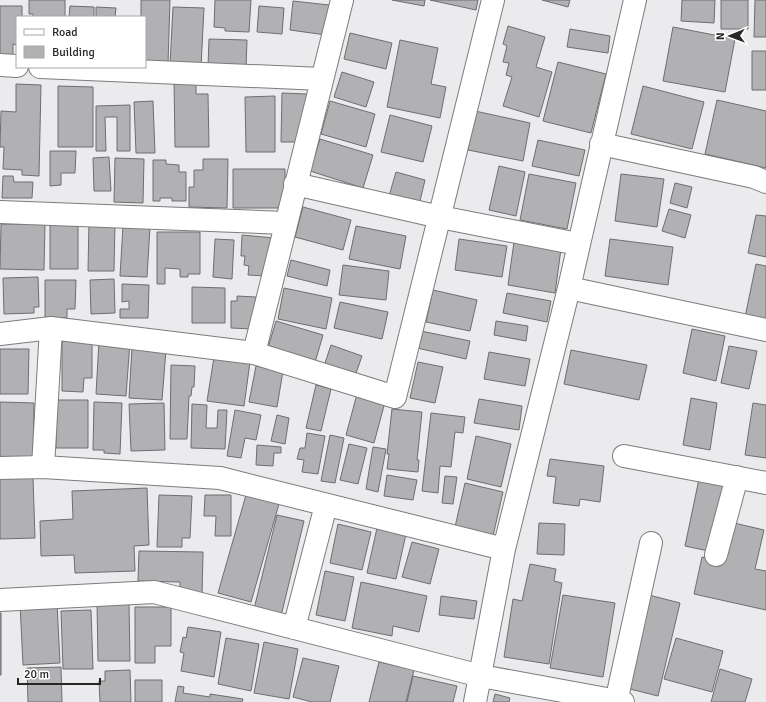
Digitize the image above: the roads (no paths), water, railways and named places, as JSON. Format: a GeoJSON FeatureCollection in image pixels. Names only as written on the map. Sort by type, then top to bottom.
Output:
{"type":"FeatureCollection","features":[{"type":"Feature","properties":{"kind":"street"},"geometry":{"type":"LineString","coordinates":[[254,353],[342,0]]}},
{"type":"Feature","properties":{"kind":"street"},"geometry":{"type":"LineString","coordinates":[[0,334],[51,328],[254,353],[395,397],[493,0]]}},
{"type":"Feature","properties":{"kind":"street"},"geometry":{"type":"LineString","coordinates":[[475,702],[504,548],[569,288],[635,0]]}},
{"type":"Feature","properties":{"kind":"street"},"geometry":{"type":"LineString","coordinates":[[0,65],[16,66]]}},
{"type":"Feature","properties":{"kind":"street"},"geometry":{"type":"LineString","coordinates":[[64,68],[322,79]]}},
{"type":"Feature","properties":{"kind":"street"},"geometry":{"type":"LineString","coordinates":[[601,144],[754,177],[766,182]]}},
{"type":"Feature","properties":{"kind":"street"},"geometry":{"type":"LineString","coordinates":[[295,184],[440,217],[578,244]]}},
{"type":"Feature","properties":{"kind":"street"},"geometry":{"type":"LineString","coordinates":[[0,212],[286,223]]}},
{"type":"Feature","properties":{"kind":"street"},"geometry":{"type":"LineString","coordinates":[[569,288],[766,330]]}},
{"type":"Feature","properties":{"kind":"street"},"geometry":{"type":"LineString","coordinates":[[43,467],[51,328]]}},
{"type":"Feature","properties":{"kind":"street"},"geometry":{"type":"LineString","coordinates":[[624,456],[766,483]]}},
{"type":"Feature","properties":{"kind":"street"},"geometry":{"type":"LineString","coordinates":[[0,468],[43,467],[220,478],[504,548]]}},
{"type":"Feature","properties":{"kind":"street"},"geometry":{"type":"LineString","coordinates":[[716,556],[737,477]]}},
{"type":"Feature","properties":{"kind":"street"},"geometry":{"type":"LineString","coordinates":[[294,628],[326,505]]}},
{"type":"Feature","properties":{"kind":"street"},"geometry":{"type":"LineString","coordinates":[[0,600],[154,592],[481,676],[618,701],[651,543]]}}]}
